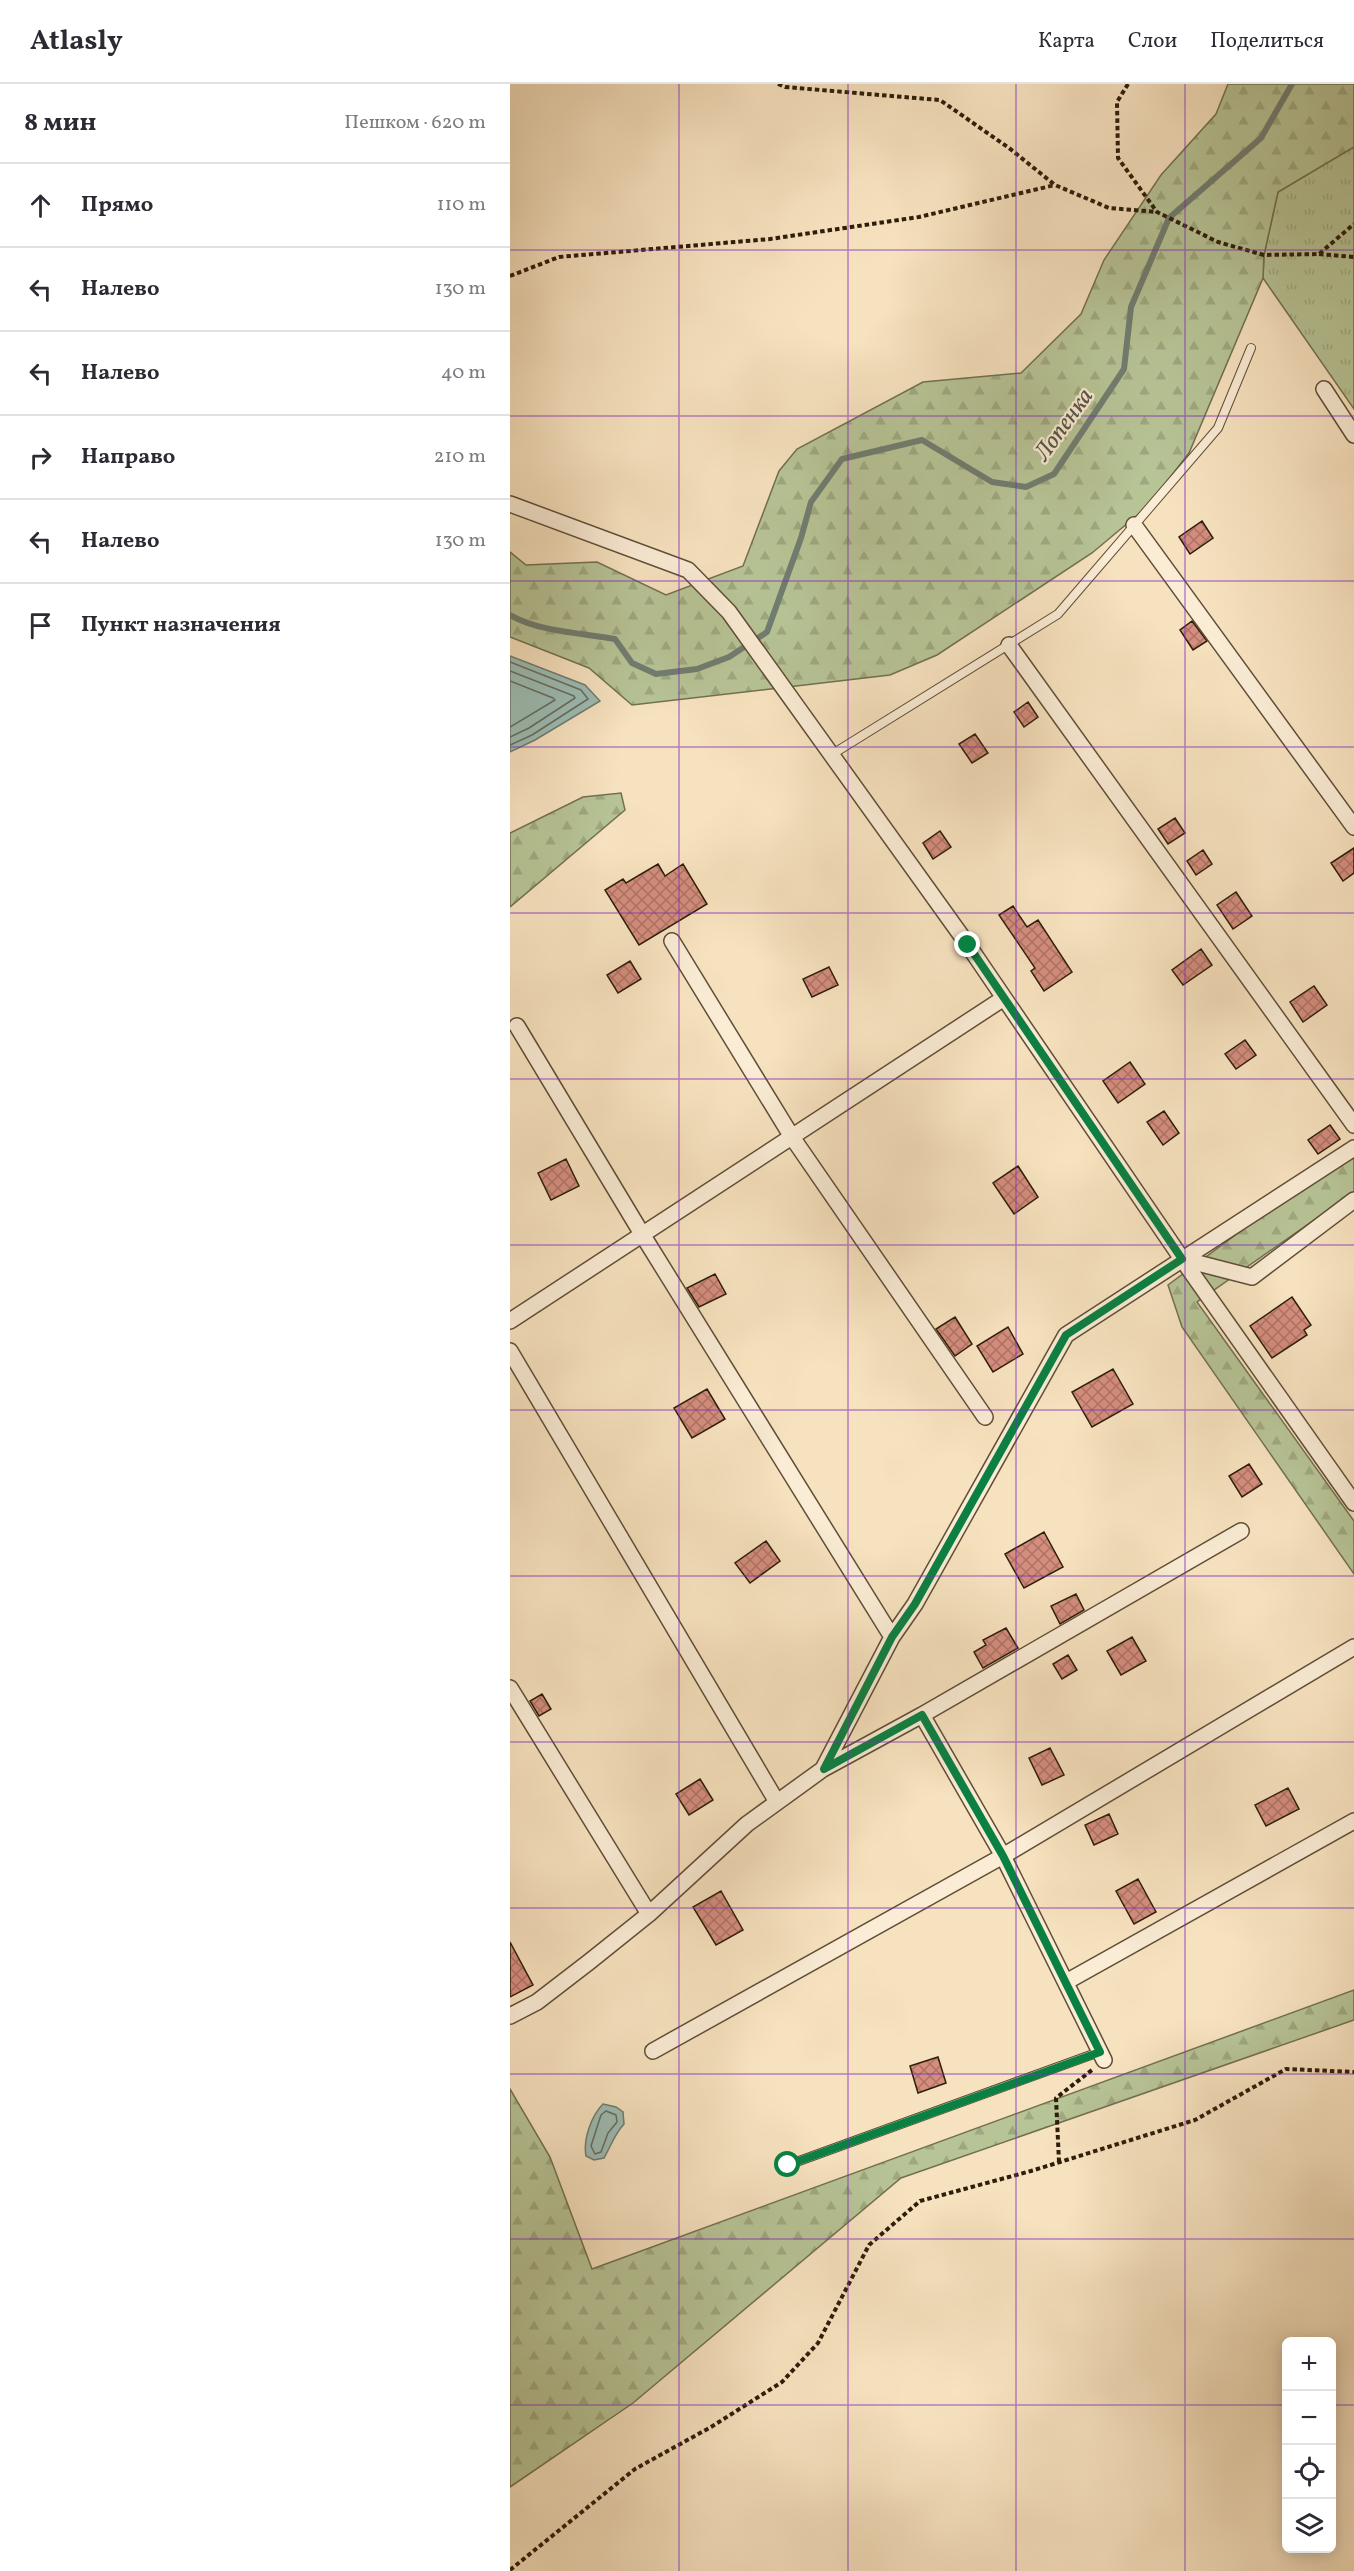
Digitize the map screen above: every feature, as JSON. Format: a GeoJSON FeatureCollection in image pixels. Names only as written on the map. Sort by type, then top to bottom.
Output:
{"type":"FeatureCollection","features":[{"type":"Feature","properties":{"kind":"street"},"geometry":{"type":"LineString","coordinates":[[1324,389],[1354,435]]}},
{"type":"Feature","properties":{"kind":"street"},"geometry":{"type":"LineString","coordinates":[[510,504],[688,570],[729,612],[1004,998],[1182,1259],[1354,1503]]}},
{"type":"Feature","properties":{"kind":"street"},"geometry":{"type":"LineString","coordinates":[[1134,525],[1354,827]]}},
{"type":"Feature","properties":{"kind":"street"},"geometry":{"type":"LineString","coordinates":[[1008,645],[1354,1125]]}},
{"type":"Feature","properties":{"kind":"street"},"geometry":{"type":"LineString","coordinates":[[672,941],[792,1137],[985,1417]]}},
{"type":"Feature","properties":{"kind":"street"},"geometry":{"type":"LineString","coordinates":[[510,1321],[1004,998]]}},
{"type":"Feature","properties":{"kind":"street"},"geometry":{"type":"LineString","coordinates":[[518,1026],[642,1234],[892,1637]]}},
{"type":"Feature","properties":{"kind":"street"},"geometry":{"type":"LineString","coordinates":[[824,1769],[892,1637],[915,1604],[1066,1335],[1354,1148]]}},
{"type":"Feature","properties":{"kind":"street"},"geometry":{"type":"LineString","coordinates":[[1182,1259],[1252,1277],[1353,1202]]}},
{"type":"Feature","properties":{"kind":"street"},"geometry":{"type":"LineString","coordinates":[[510,1351],[777,1802]]}},
{"type":"Feature","properties":{"kind":"street"},"geometry":{"type":"LineString","coordinates":[[510,2016],[537,2002],[650,1914],[747,1824],[824,1769],[1241,1531]]}},
{"type":"Feature","properties":{"kind":"street"},"geometry":{"type":"LineString","coordinates":[[653,2052],[1003,1856],[1354,1647]]}},
{"type":"Feature","properties":{"kind":"street"},"geometry":{"type":"LineString","coordinates":[[510,1688],[650,1914]]}},
{"type":"Feature","properties":{"kind":"street"},"geometry":{"type":"LineString","coordinates":[[922,1715],[1003,1856],[1102,2056]]}},
{"type":"Feature","properties":{"kind":"street"},"geometry":{"type":"LineString","coordinates":[[1066,1982],[1354,1821]]}},
{"type":"Feature","properties":{"kind":"lane"},"geometry":{"type":"LineString","coordinates":[[831,754],[1058,614],[1218,428],[1251,348]]}},
{"type":"Feature","properties":{"kind":"lane"},"geometry":{"type":"LineString","coordinates":[[788,2165],[1102,2056]]}},
{"type":"Feature","properties":{"kind":"path"},"geometry":{"type":"LineString","coordinates":[[778,84],[785,87],[940,100],[1009,148],[1055,185],[1109,208],[1157,212],[1218,242],[1264,255],[1319,254],[1354,257]]}},
{"type":"Feature","properties":{"kind":"path"},"geometry":{"type":"LineString","coordinates":[[1128,84],[1117,102],[1118,158],[1157,212]]}},
{"type":"Feature","properties":{"kind":"path"},"geometry":{"type":"LineString","coordinates":[[510,276],[559,257],[805,234],[919,218],[1055,185]]}},
{"type":"Feature","properties":{"kind":"path"},"geometry":{"type":"LineString","coordinates":[[1319,254],[1354,224]]}},
{"type":"Feature","properties":{"kind":"path"},"geometry":{"type":"LineString","coordinates":[[1059,2162],[1056,2098],[1102,2056]]}},
{"type":"Feature","properties":{"kind":"path"},"geometry":{"type":"LineString","coordinates":[[510,2570],[635,2469],[711,2427],[782,2382],[818,2343],[869,2245],[920,2201],[1059,2162],[1195,2120],[1286,2069],[1354,2072]]}},
{"type":"Feature","properties":{"kind":"green space"},"geometry":{"type":"Polygon","coordinates":[[[1228,84],[1354,84],[1354,147],[1278,192],[1264,255],[1263,278],[1189,453],[1147,507],[1092,553],[937,655],[890,675],[632,705],[589,668],[510,637],[510,552],[526,565],[597,562],[666,595],[743,566],[779,471],[797,449],[923,382],[1021,373],[1081,314],[1104,260],[1161,175],[1216,114],[1228,84]]]}},
{"type":"Feature","properties":{"kind":"green space"},"geometry":{"type":"Polygon","coordinates":[[[1354,147],[1354,409],[1263,278],[1264,255],[1278,192],[1354,147]]]}},
{"type":"Feature","properties":{"kind":"green space"},"geometry":{"type":"Polygon","coordinates":[[[621,793],[625,810],[510,907],[510,833],[583,797],[621,793]]]}},
{"type":"Feature","properties":{"kind":"green space"},"geometry":{"type":"Polygon","coordinates":[[[1354,1147],[1354,1192],[1197,1302],[1354,1521],[1354,1574],[1182,1327],[1168,1285],[1354,1147]]]}},
{"type":"Feature","properties":{"kind":"green space"},"geometry":{"type":"Polygon","coordinates":[[[1354,1990],[1354,2020],[901,2178],[633,2403],[510,2487],[510,2089],[550,2157],[592,2269],[1354,1990]]]}},
{"type":"Feature","properties":{"kind":"water"},"geometry":{"type":"Polygon","coordinates":[[[510,656],[585,685],[600,701],[535,740],[510,752],[510,656]]]}},
{"type":"Feature","properties":{"kind":"water"},"geometry":{"type":"Polygon","coordinates":[[[603,2104],[616,2107],[623,2112],[624,2124],[604,2158],[594,2160],[586,2156],[587,2136],[603,2104]]]}},
{"type":"Feature","properties":{"kind":"building"},"geometry":{"type":"Polygon","coordinates":[[[1202,521],[1213,538],[1190,554],[1179,537],[1202,521]]]}},
{"type":"Feature","properties":{"kind":"building"},"geometry":{"type":"Polygon","coordinates":[[[1192,621],[1207,641],[1193,650],[1180,630],[1192,621]]]}},
{"type":"Feature","properties":{"kind":"building"},"geometry":{"type":"Polygon","coordinates":[[[1028,702],[1038,717],[1024,727],[1014,712],[1028,702]]]}},
{"type":"Feature","properties":{"kind":"building"},"geometry":{"type":"Polygon","coordinates":[[[975,734],[988,753],[972,763],[959,744],[975,734]]]}},
{"type":"Feature","properties":{"kind":"building"},"geometry":{"type":"Polygon","coordinates":[[[1175,818],[1185,833],[1168,844],[1158,829],[1175,818]]]}},
{"type":"Feature","properties":{"kind":"building"},"geometry":{"type":"Polygon","coordinates":[[[940,831],[951,847],[933,859],[923,843],[940,831]]]}},
{"type":"Feature","properties":{"kind":"building"},"geometry":{"type":"Polygon","coordinates":[[[1354,848],[1354,873],[1343,881],[1331,863],[1354,848]]]}},
{"type":"Feature","properties":{"kind":"building"},"geometry":{"type":"Polygon","coordinates":[[[1203,850],[1212,864],[1196,875],[1187,861],[1203,850]]]}},
{"type":"Feature","properties":{"kind":"building"},"geometry":{"type":"Polygon","coordinates":[[[658,864],[665,876],[683,864],[707,904],[639,945],[605,890],[623,879],[626,883],[658,864]]]}},
{"type":"Feature","properties":{"kind":"building"},"geometry":{"type":"Polygon","coordinates":[[[1236,892],[1252,916],[1233,929],[1217,905],[1236,892]]]}},
{"type":"Feature","properties":{"kind":"building"},"geometry":{"type":"Polygon","coordinates":[[[1013,906],[1027,927],[1038,920],[1072,972],[1044,991],[1031,971],[1035,968],[999,915],[1013,906]]]}},
{"type":"Feature","properties":{"kind":"building"},"geometry":{"type":"Polygon","coordinates":[[[1201,949],[1212,965],[1183,985],[1172,970],[1201,949]]]}},
{"type":"Feature","properties":{"kind":"building"},"geometry":{"type":"Polygon","coordinates":[[[630,961],[641,979],[618,993],[607,975],[630,961]]]}},
{"type":"Feature","properties":{"kind":"building"},"geometry":{"type":"Polygon","coordinates":[[[829,967],[838,985],[812,997],[803,979],[829,967]]]}},
{"type":"Feature","properties":{"kind":"building"},"geometry":{"type":"Polygon","coordinates":[[[1314,986],[1327,1005],[1303,1022],[1290,1002],[1314,986]]]}},
{"type":"Feature","properties":{"kind":"building"},"geometry":{"type":"Polygon","coordinates":[[[1245,1040],[1256,1055],[1236,1069],[1225,1054],[1245,1040]]]}},
{"type":"Feature","properties":{"kind":"building"},"geometry":{"type":"Polygon","coordinates":[[[1130,1062],[1145,1084],[1118,1103],[1103,1081],[1130,1062]]]}},
{"type":"Feature","properties":{"kind":"building"},"geometry":{"type":"Polygon","coordinates":[[[1164,1111],[1179,1133],[1163,1145],[1147,1122],[1164,1111]]]}},
{"type":"Feature","properties":{"kind":"building"},"geometry":{"type":"Polygon","coordinates":[[[1330,1125],[1340,1139],[1318,1154],[1308,1140],[1330,1125]]]}},
{"type":"Feature","properties":{"kind":"building"},"geometry":{"type":"Polygon","coordinates":[[[566,1159],[579,1186],[551,1200],[538,1173],[566,1159]]]}},
{"type":"Feature","properties":{"kind":"building"},"geometry":{"type":"Polygon","coordinates":[[[1018,1166],[1038,1197],[1014,1214],[993,1183],[1018,1166]]]}},
{"type":"Feature","properties":{"kind":"building"},"geometry":{"type":"Polygon","coordinates":[[[715,1274],[726,1294],[699,1307],[687,1288],[715,1274]]]}},
{"type":"Feature","properties":{"kind":"building"},"geometry":{"type":"Polygon","coordinates":[[[1292,1297],[1311,1325],[1304,1330],[1307,1335],[1272,1358],[1250,1326],[1292,1297]]]}},
{"type":"Feature","properties":{"kind":"building"},"geometry":{"type":"Polygon","coordinates":[[[955,1317],[972,1344],[955,1356],[936,1329],[955,1317]]]}},
{"type":"Feature","properties":{"kind":"building"},"geometry":{"type":"Polygon","coordinates":[[[1008,1327],[1023,1354],[993,1372],[977,1346],[1008,1327]]]}},
{"type":"Feature","properties":{"kind":"building"},"geometry":{"type":"Polygon","coordinates":[[[1113,1369],[1133,1404],[1092,1427],[1072,1392],[1113,1369]]]}},
{"type":"Feature","properties":{"kind":"building"},"geometry":{"type":"Polygon","coordinates":[[[707,1389],[725,1419],[692,1438],[674,1408],[707,1389]]]}},
{"type":"Feature","properties":{"kind":"building"},"geometry":{"type":"Polygon","coordinates":[[[1249,1464],[1262,1484],[1242,1497],[1229,1476],[1249,1464]]]}},
{"type":"Feature","properties":{"kind":"building"},"geometry":{"type":"Polygon","coordinates":[[[1044,1532],[1063,1567],[1024,1588],[1005,1554],[1044,1532]]]}},
{"type":"Feature","properties":{"kind":"building"},"geometry":{"type":"Polygon","coordinates":[[[766,1541],[780,1561],[750,1583],[735,1563],[766,1541]]]}},
{"type":"Feature","properties":{"kind":"building"},"geometry":{"type":"Polygon","coordinates":[[[1076,1594],[1084,1610],[1060,1624],[1051,1606],[1076,1594]]]}},
{"type":"Feature","properties":{"kind":"building"},"geometry":{"type":"Polygon","coordinates":[[[1006,1628],[1018,1648],[983,1668],[974,1652],[986,1645],[983,1640],[1006,1628]]]}},
{"type":"Feature","properties":{"kind":"building"},"geometry":{"type":"Polygon","coordinates":[[[1132,1637],[1146,1661],[1121,1675],[1107,1651],[1132,1637]]]}},
{"type":"Feature","properties":{"kind":"building"},"geometry":{"type":"Polygon","coordinates":[[[1068,1655],[1077,1670],[1062,1679],[1053,1664],[1068,1655]]]}},
{"type":"Feature","properties":{"kind":"building"},"geometry":{"type":"Polygon","coordinates":[[[542,1694],[551,1709],[539,1716],[530,1701],[542,1694]]]}},
{"type":"Feature","properties":{"kind":"building"},"geometry":{"type":"Polygon","coordinates":[[[1050,1748],[1064,1775],[1042,1785],[1029,1758],[1050,1748]]]}},
{"type":"Feature","properties":{"kind":"building"},"geometry":{"type":"Polygon","coordinates":[[[700,1779],[713,1800],[689,1815],[676,1794],[700,1779]]]}},
{"type":"Feature","properties":{"kind":"building"},"geometry":{"type":"Polygon","coordinates":[[[1288,1788],[1299,1809],[1266,1826],[1255,1805],[1288,1788]]]}},
{"type":"Feature","properties":{"kind":"building"},"geometry":{"type":"Polygon","coordinates":[[[1109,1814],[1118,1834],[1094,1845],[1085,1825],[1109,1814]]]}},
{"type":"Feature","properties":{"kind":"building"},"geometry":{"type":"Polygon","coordinates":[[[1138,1879],[1156,1912],[1134,1924],[1116,1891],[1138,1879]]]}},
{"type":"Feature","properties":{"kind":"building"},"geometry":{"type":"Polygon","coordinates":[[[721,1891],[743,1930],[716,1945],[693,1907],[721,1891]]]}},
{"type":"Feature","properties":{"kind":"building"},"geometry":{"type":"Polygon","coordinates":[[[510,1942],[533,1985],[510,1997],[510,1942]]]}},
{"type":"Feature","properties":{"kind":"building"},"geometry":{"type":"Polygon","coordinates":[[[938,2057],[946,2083],[918,2093],[910,2066],[938,2057]]]}},
{"type":"Feature","properties":{"kind":"waterway","name":"Лопенка"},"geometry":{"type":"LineString","coordinates":[[510,615],[534,625],[615,639],[632,663],[656,674],[697,669],[729,657],[767,632],[801,538],[811,502],[842,459],[922,440],[992,482],[1026,487],[1054,474],[1124,369],[1131,307],[1169,218],[1261,138],[1292,84]]}},
{"type":"Feature","properties":{"kind":"route"},"geometry":{"type":"LineString","coordinates":[[788,2165],[1100,2052],[1003,1856],[922,1715],[824,1769],[892,1637],[915,1604],[1066,1335],[1182,1259],[968,945]]}}]}
